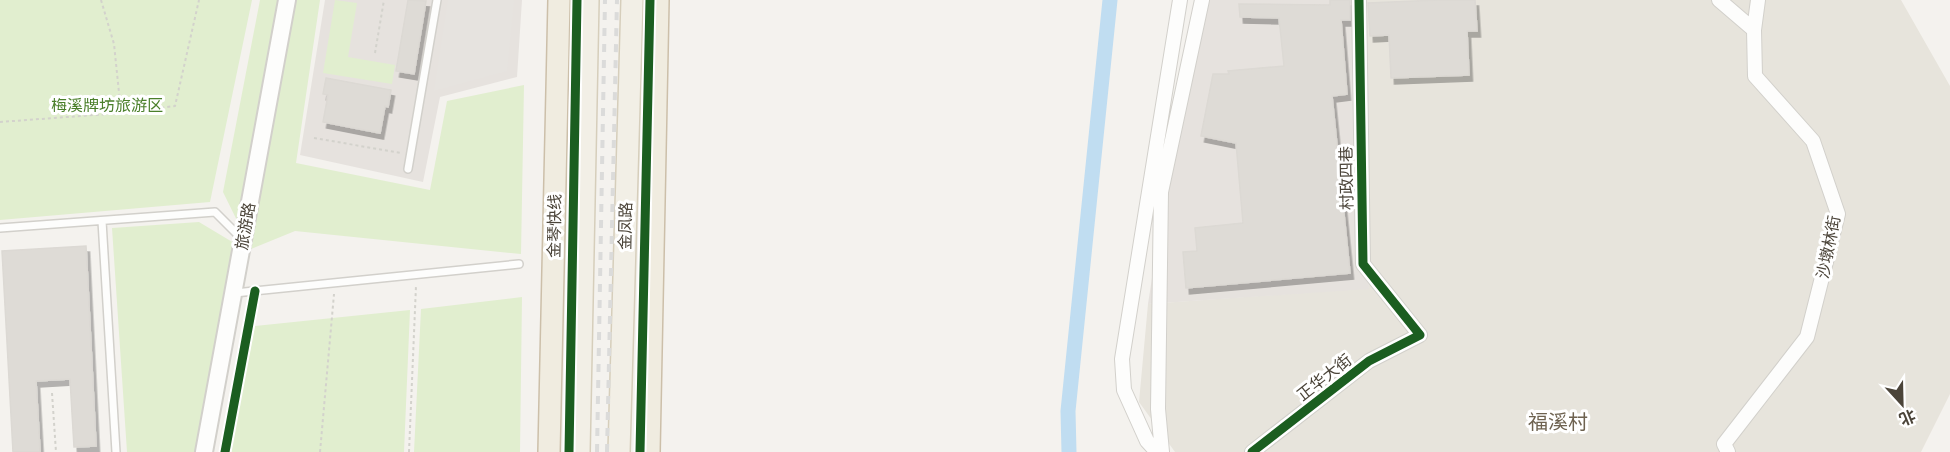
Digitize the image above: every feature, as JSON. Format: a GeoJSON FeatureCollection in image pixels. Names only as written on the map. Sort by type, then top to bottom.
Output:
{"type":"FeatureCollection","features":[{"type":"Feature","properties":{"kind":"highway","name":"金琴快线"},"geometry":{"type":"LineString","coordinates":[[549,452],[559,0]]}},
{"type":"Feature","properties":{"kind":"highway"},"geometry":{"type":"LineString","coordinates":[[649,452],[658,0]]}},
{"type":"Feature","properties":{"kind":"main road"},"geometry":{"type":"LineString","coordinates":[[579,452],[588,0]]}},
{"type":"Feature","properties":{"kind":"main road","name":"金凤路"},"geometry":{"type":"LineString","coordinates":[[619,452],[632,0]]}},
{"type":"Feature","properties":{"kind":"street","name":"旅游路"},"geometry":{"type":"LineString","coordinates":[[204,452],[287,0]]}},
{"type":"Feature","properties":{"kind":"street"},"geometry":{"type":"LineString","coordinates":[[1159,452],[1147,441],[1124,390],[1122,359],[1180,0]]}},
{"type":"Feature","properties":{"kind":"street"},"geometry":{"type":"LineString","coordinates":[[1159,452],[1161,192],[1202,0]]}},
{"type":"Feature","properties":{"kind":"street","name":"村政四巷"},"geometry":{"type":"LineString","coordinates":[[1359,0],[1363,264],[1420,335]]}},
{"type":"Feature","properties":{"kind":"street"},"geometry":{"type":"LineString","coordinates":[[1719,0],[1754,30]]}},
{"type":"Feature","properties":{"kind":"street","name":"沙墩林街"},"geometry":{"type":"LineString","coordinates":[[1728,452],[1724,444],[1807,337],[1838,214],[1813,141],[1755,76],[1754,30],[1758,0]]}},
{"type":"Feature","properties":{"kind":"street","name":"正华大街"},"geometry":{"type":"LineString","coordinates":[[1252,452],[1369,361],[1420,335]]}},
{"type":"Feature","properties":{"kind":"lane"},"geometry":{"type":"LineString","coordinates":[[408,169],[437,0]]}},
{"type":"Feature","properties":{"kind":"lane"},"geometry":{"type":"LineString","coordinates":[[0,228],[215,212],[243,240]]}},
{"type":"Feature","properties":{"kind":"lane"},"geometry":{"type":"LineString","coordinates":[[102,220],[116,452]]}},
{"type":"Feature","properties":{"kind":"lane"},"geometry":{"type":"LineString","coordinates":[[233,293],[519,264]]}},
{"type":"Feature","properties":{"kind":"path"},"geometry":{"type":"LineString","coordinates":[[101,0],[114,44],[121,113]]}},
{"type":"Feature","properties":{"kind":"path"},"geometry":{"type":"LineString","coordinates":[[0,122],[121,113],[175,106],[199,0]]}},
{"type":"Feature","properties":{"kind":"path"},"geometry":{"type":"LineString","coordinates":[[375,53],[384,0]]}},
{"type":"Feature","properties":{"kind":"path"},"geometry":{"type":"LineString","coordinates":[[314,138],[410,154]]}},
{"type":"Feature","properties":{"kind":"path"},"geometry":{"type":"LineString","coordinates":[[409,452],[417,274]]}},
{"type":"Feature","properties":{"kind":"path"},"geometry":{"type":"LineString","coordinates":[[320,452],[335,282]]}},
{"type":"Feature","properties":{"kind":"path"},"geometry":{"type":"LineString","coordinates":[[52,393],[57,452]]}},
{"type":"Feature","properties":{"kind":"shaded area"},"geometry":{"type":"Polygon","coordinates":[[[325,0],[522,0],[517,77],[440,97],[423,182],[300,155],[325,0]]]}},
{"type":"Feature","properties":{"kind":"shaded area"},"geometry":{"type":"Polygon","coordinates":[[[448,0],[514,0],[507,71],[434,91],[448,0]]]}},
{"type":"Feature","properties":{"kind":"shaded area"},"geometry":{"type":"Polygon","coordinates":[[[1195,0],[1362,0],[1369,289],[1148,304],[1195,0]]]}},
{"type":"Feature","properties":{"kind":"shaded area"},"geometry":{"type":"Polygon","coordinates":[[[1362,0],[1901,0],[1950,86],[1950,394],[1921,452],[1175,452],[1139,402],[1148,304],[1369,288],[1362,0]]]}},
{"type":"Feature","properties":{"kind":"green space","name":"梅溪牌坊旅游区"},"geometry":{"type":"Polygon","coordinates":[[[0,0],[252,0],[210,202],[0,220],[0,0]]]}},
{"type":"Feature","properties":{"kind":"green space"},"geometry":{"type":"Polygon","coordinates":[[[260,0],[320,0],[296,163],[430,190],[447,101],[524,85],[521,254],[295,231],[251,249],[223,192],[260,0]]]}},
{"type":"Feature","properties":{"kind":"green space"},"geometry":{"type":"Polygon","coordinates":[[[335,0],[357,3],[348,57],[395,65],[392,84],[323,73],[335,0]]]}},
{"type":"Feature","properties":{"kind":"green space"},"geometry":{"type":"Polygon","coordinates":[[[199,222],[234,243],[195,452],[127,452],[112,228],[199,222]]]}},
{"type":"Feature","properties":{"kind":"green space"},"geometry":{"type":"Polygon","coordinates":[[[522,297],[520,452],[414,452],[421,309],[522,297]]]}},
{"type":"Feature","properties":{"kind":"green space"},"geometry":{"type":"Polygon","coordinates":[[[410,310],[404,452],[230,452],[255,326],[410,310]]]}},
{"type":"Feature","properties":{"kind":"building"},"geometry":{"type":"Polygon","coordinates":[[[408,0],[426,1],[414,74],[396,71],[408,0]]]}},
{"type":"Feature","properties":{"kind":"building"},"geometry":{"type":"Polygon","coordinates":[[[1330,0],[1350,0],[1350,20],[1341,20],[1347,94],[1332,96],[1350,273],[1186,288],[1183,252],[1197,251],[1195,228],[1243,223],[1236,143],[1201,136],[1213,74],[1284,66],[1279,18],[1240,17],[1239,4],[1330,5],[1330,0]]]}},
{"type":"Feature","properties":{"kind":"building"},"geometry":{"type":"Polygon","coordinates":[[[1475,0],[1477,31],[1467,31],[1469,75],[1391,78],[1389,35],[1370,36],[1368,3],[1475,0]]]}},
{"type":"Feature","properties":{"kind":"building"},"geometry":{"type":"Polygon","coordinates":[[[326,78],[391,90],[388,107],[385,106],[380,133],[323,122],[328,95],[323,94],[326,78]]]}},
{"type":"Feature","properties":{"kind":"building"},"geometry":{"type":"Polygon","coordinates":[[[86,246],[96,446],[74,447],[70,379],[36,381],[40,452],[13,452],[2,251],[86,246]]]}},
{"type":"Feature","properties":{"kind":"waterway"},"geometry":{"type":"LineString","coordinates":[[1069,452],[1068,411],[1110,0]]}},
{"type":"Feature","properties":{"kind":"railway"},"geometry":{"type":"LineString","coordinates":[[597,452],[605,0]]}},
{"type":"Feature","properties":{"kind":"railway"},"geometry":{"type":"LineString","coordinates":[[607,452],[617,0]]}},
{"type":"Feature","properties":{"kind":"cycle path"},"geometry":{"type":"LineString","coordinates":[[569,452],[577,0]]}},
{"type":"Feature","properties":{"kind":"cycle path"},"geometry":{"type":"LineString","coordinates":[[640,452],[650,0]]}},
{"type":"Feature","properties":{"kind":"cycle path"},"geometry":{"type":"LineString","coordinates":[[1252,452],[1369,361],[1420,335],[1363,264],[1359,0]]}},
{"type":"Feature","properties":{"kind":"cycle path"},"geometry":{"type":"LineString","coordinates":[[225,452],[255,291]]}},
{"type":"Feature","properties":{"kind":"district","name":"福溪村"},"geometry":{"type":"Point","coordinates":[1558,422]}}]}
